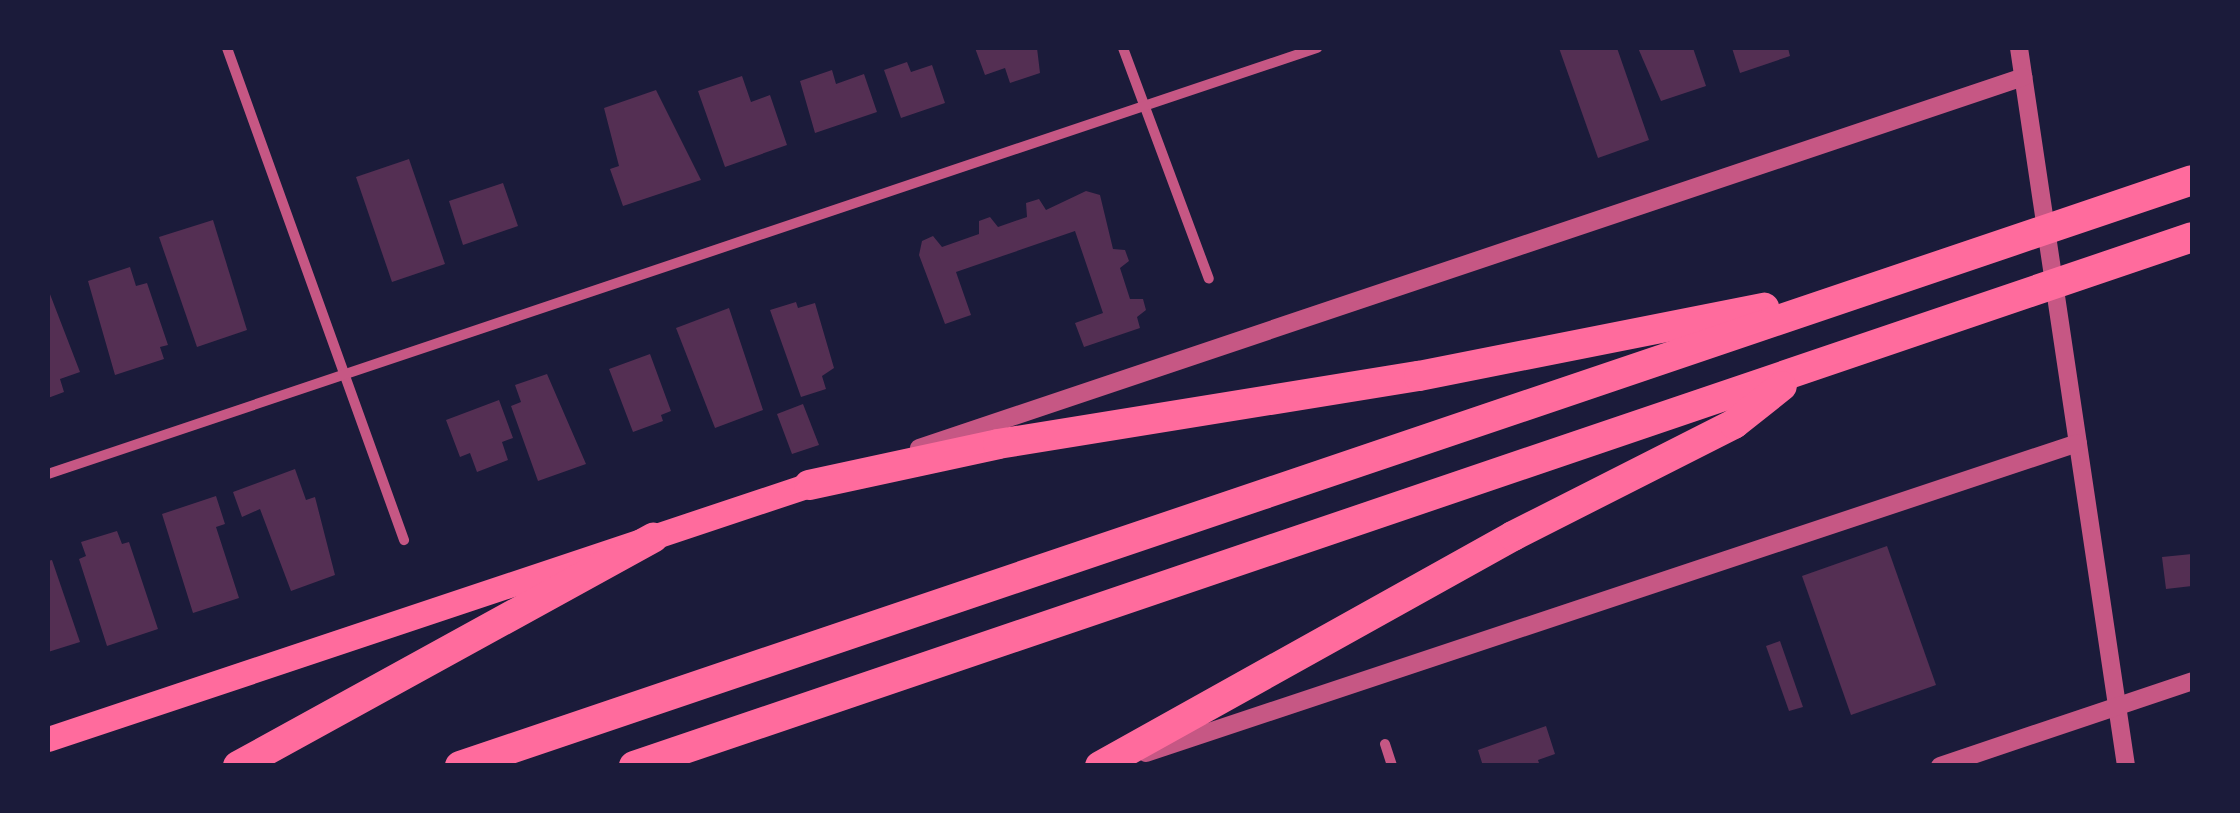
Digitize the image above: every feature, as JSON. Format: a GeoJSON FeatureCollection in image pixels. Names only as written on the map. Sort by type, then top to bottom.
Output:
{"type":"FeatureCollection","features":[{"type":"Feature","properties":{"kind":"highway"},"geometry":{"type":"LineString","coordinates":[[460,766],[2192,180]]}},
{"type":"Feature","properties":{"kind":"highway"},"geometry":{"type":"LineString","coordinates":[[634,766],[2192,238]]}},
{"type":"Feature","properties":{"kind":"highway"},"geometry":{"type":"LineString","coordinates":[[809,485],[998,444],[1420,376],[1884,284]]}},
{"type":"Feature","properties":{"kind":"highway"},"geometry":{"type":"LineString","coordinates":[[1100,766],[1513,536],[1734,424],[1800,372]]}},
{"type":"Feature","properties":{"kind":"highway"},"geometry":{"type":"LineString","coordinates":[[238,766],[653,538]]}},
{"type":"Feature","properties":{"kind":"main road"},"geometry":{"type":"LineString","coordinates":[[48,739],[809,485]]}},
{"type":"Feature","properties":{"kind":"street"},"geometry":{"type":"LineString","coordinates":[[227,48],[404,540]]}},
{"type":"Feature","properties":{"kind":"street"},"geometry":{"type":"LineString","coordinates":[[1124,48],[1209,279]]}},
{"type":"Feature","properties":{"kind":"street"},"geometry":{"type":"LineString","coordinates":[[48,474],[1316,48]]}},
{"type":"Feature","properties":{"kind":"street"},"geometry":{"type":"LineString","coordinates":[[2019,48],[2126,766]]}},
{"type":"Feature","properties":{"kind":"street"},"geometry":{"type":"LineString","coordinates":[[809,485],[2023,77]]}},
{"type":"Feature","properties":{"kind":"street"},"geometry":{"type":"LineString","coordinates":[[1107,766],[2078,443]]}},
{"type":"Feature","properties":{"kind":"street"},"geometry":{"type":"LineString","coordinates":[[1940,766],[2192,680]]}},
{"type":"Feature","properties":{"kind":"street"},"geometry":{"type":"LineString","coordinates":[[1385,744],[1392,766]]}},
{"type":"Feature","properties":{"kind":"building"},"geometry":{"type":"Polygon","coordinates":[[[975,48],[1037,48],[1040,73],[1010,83],[1005,68],[985,75],[975,48]]]}},
{"type":"Feature","properties":{"kind":"building"},"geometry":{"type":"Polygon","coordinates":[[[1559,48],[1617,48],[1649,140],[1598,158],[1559,48]]]}},
{"type":"Feature","properties":{"kind":"building"},"geometry":{"type":"Polygon","coordinates":[[[1638,48],[1693,48],[1706,86],[1661,101],[1638,48]]]}},
{"type":"Feature","properties":{"kind":"building"},"geometry":{"type":"Polygon","coordinates":[[[1732,48],[1788,48],[1790,56],[1740,73],[1732,48]]]}},
{"type":"Feature","properties":{"kind":"building"},"geometry":{"type":"Polygon","coordinates":[[[907,62],[911,72],[932,65],[945,103],[901,118],[884,70],[907,62]]]}},
{"type":"Feature","properties":{"kind":"building"},"geometry":{"type":"Polygon","coordinates":[[[832,70],[836,84],[864,74],[877,112],[815,133],[800,81],[832,70]]]}},
{"type":"Feature","properties":{"kind":"building"},"geometry":{"type":"Polygon","coordinates":[[[742,76],[751,102],[770,95],[787,145],[725,167],[698,91],[742,76]]]}},
{"type":"Feature","properties":{"kind":"building"},"geometry":{"type":"Polygon","coordinates":[[[656,90],[701,180],[623,206],[610,169],[619,166],[604,108],[656,90]]]}},
{"type":"Feature","properties":{"kind":"building"},"geometry":{"type":"Polygon","coordinates":[[[409,159],[445,264],[392,282],[356,177],[409,159]]]}},
{"type":"Feature","properties":{"kind":"building"},"geometry":{"type":"Polygon","coordinates":[[[503,183],[518,226],[463,245],[449,201],[503,183]]]}},
{"type":"Feature","properties":{"kind":"building"},"geometry":{"type":"Polygon","coordinates":[[[1086,191],[1100,195],[1113,249],[1125,250],[1129,261],[1120,268],[1130,299],[1143,299],[1146,310],[1137,317],[1140,328],[1084,347],[1075,323],[1103,313],[1075,231],[956,272],[971,315],[945,324],[919,255],[922,241],[933,236],[942,247],[979,234],[979,221],[990,217],[998,227],[1027,217],[1026,203],[1039,199],[1046,210],[1086,191]]]}},
{"type":"Feature","properties":{"kind":"building"},"geometry":{"type":"Polygon","coordinates":[[[213,220],[247,330],[197,347],[159,237],[213,220]]]}},
{"type":"Feature","properties":{"kind":"building"},"geometry":{"type":"Polygon","coordinates":[[[130,267],[136,286],[147,283],[168,345],[160,347],[164,359],[115,375],[88,281],[130,267]]]}},
{"type":"Feature","properties":{"kind":"building"},"geometry":{"type":"Polygon","coordinates":[[[48,289],[80,372],[60,379],[64,392],[48,398],[48,289]]]}},
{"type":"Feature","properties":{"kind":"building"},"geometry":{"type":"Polygon","coordinates":[[[796,302],[798,308],[815,303],[834,368],[822,376],[826,389],[801,397],[770,310],[796,302]]]}},
{"type":"Feature","properties":{"kind":"building"},"geometry":{"type":"Polygon","coordinates":[[[729,308],[763,410],[715,428],[676,328],[729,308]]]}},
{"type":"Feature","properties":{"kind":"building"},"geometry":{"type":"Polygon","coordinates":[[[650,354],[671,411],[661,415],[663,421],[633,432],[609,369],[650,354]]]}},
{"type":"Feature","properties":{"kind":"building"},"geometry":{"type":"Polygon","coordinates":[[[547,374],[586,464],[538,481],[511,406],[521,402],[515,385],[547,374]]]}},
{"type":"Feature","properties":{"kind":"building"},"geometry":{"type":"Polygon","coordinates":[[[499,400],[513,438],[502,442],[508,460],[477,472],[470,453],[460,457],[446,420],[499,400]]]}},
{"type":"Feature","properties":{"kind":"building"},"geometry":{"type":"Polygon","coordinates":[[[803,404],[819,445],[792,454],[777,414],[803,404]]]}},
{"type":"Feature","properties":{"kind":"building"},"geometry":{"type":"Polygon","coordinates":[[[295,469],[306,500],[315,497],[335,575],[291,591],[260,509],[242,517],[233,492],[295,469]]]}},
{"type":"Feature","properties":{"kind":"building"},"geometry":{"type":"Polygon","coordinates":[[[216,496],[225,524],[216,527],[239,598],[193,613],[162,514],[216,496]]]}},
{"type":"Feature","properties":{"kind":"building"},"geometry":{"type":"Polygon","coordinates":[[[117,531],[122,544],[129,542],[158,629],[107,646],[79,559],[86,556],[81,542],[117,531]]]}},
{"type":"Feature","properties":{"kind":"building"},"geometry":{"type":"Polygon","coordinates":[[[1887,546],[1936,685],[1851,715],[1802,576],[1887,546]]]}},
{"type":"Feature","properties":{"kind":"building"},"geometry":{"type":"Polygon","coordinates":[[[2192,554],[2192,586],[2166,589],[2162,557],[2192,554]]]}},
{"type":"Feature","properties":{"kind":"building"},"geometry":{"type":"Polygon","coordinates":[[[52,560],[80,642],[48,652],[48,561],[52,560]]]}},
{"type":"Feature","properties":{"kind":"building"},"geometry":{"type":"Polygon","coordinates":[[[1780,641],[1803,707],[1789,711],[1766,646],[1780,641]]]}},
{"type":"Feature","properties":{"kind":"building"},"geometry":{"type":"Polygon","coordinates":[[[1546,726],[1555,754],[1538,760],[1540,766],[1483,766],[1478,750],[1546,726]]]}}]}
